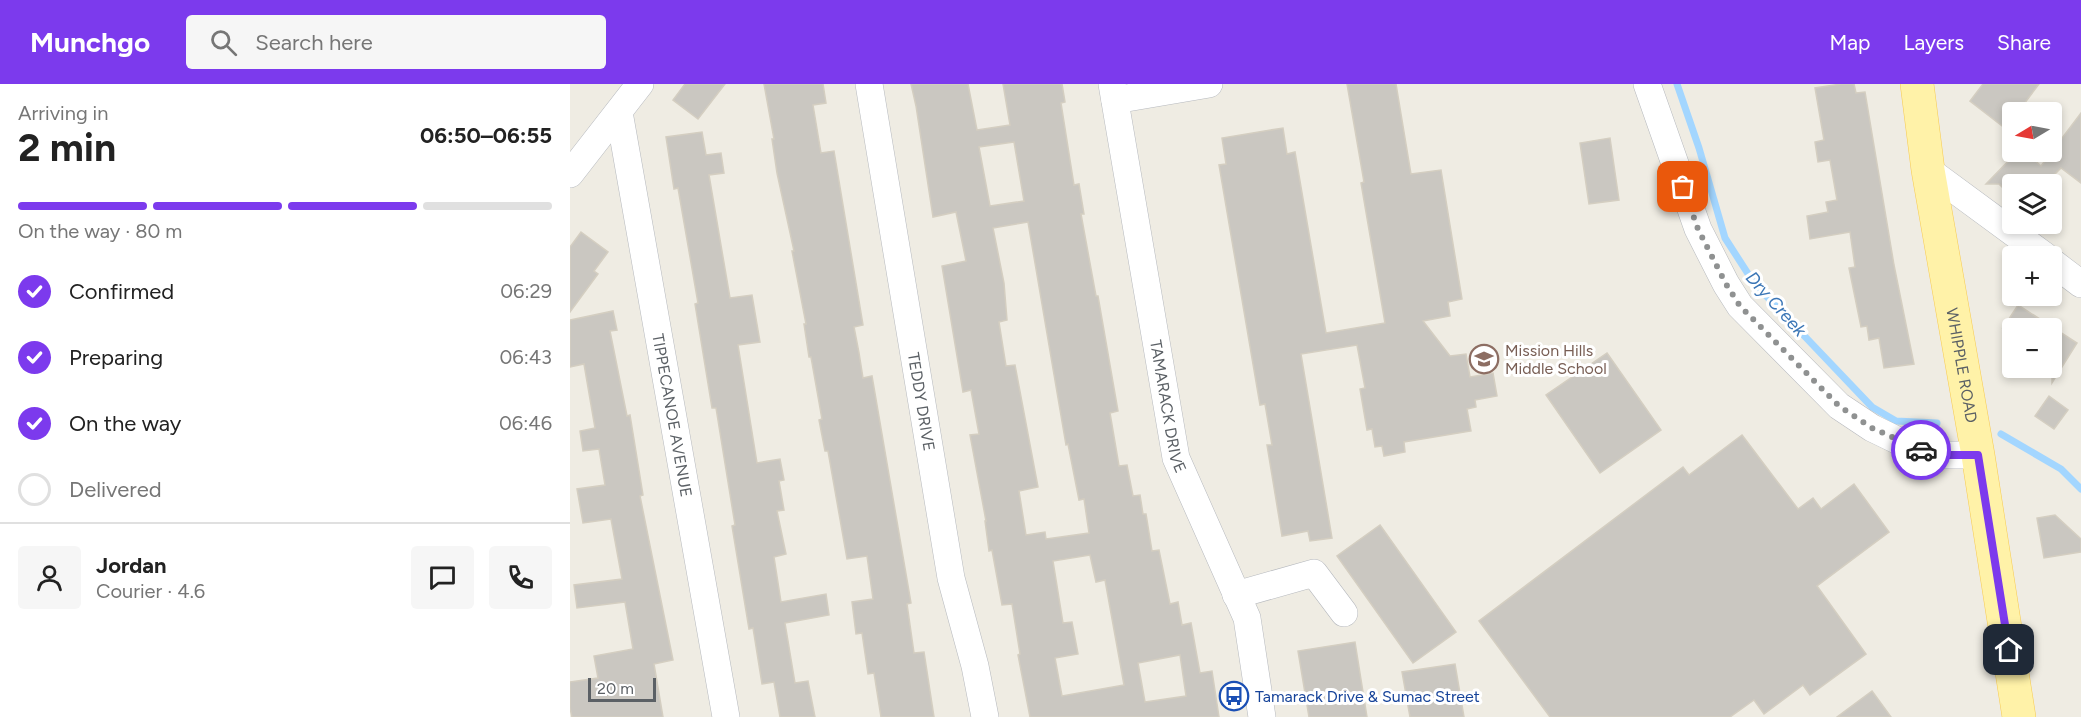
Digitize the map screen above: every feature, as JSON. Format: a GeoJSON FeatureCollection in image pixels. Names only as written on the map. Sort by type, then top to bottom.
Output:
{"type":"FeatureCollection","features":[{"type":"Feature","properties":{"kind":"main road","name":"WHIPPLE ROAD"},"geometry":{"type":"LineString","coordinates":[[1917,84],[1928,170],[1978,455],[2019,717]]}},
{"type":"Feature","properties":{"kind":"street"},"geometry":{"type":"LineString","coordinates":[[570,174],[640,84]]}},
{"type":"Feature","properties":{"kind":"street","name":"TEDDY DRIVE"},"geometry":{"type":"LineString","coordinates":[[869,84],[951,578],[975,666],[985,717]]}},
{"type":"Feature","properties":{"kind":"street"},"geometry":{"type":"LineString","coordinates":[[1114,92],[1209,84]]}},
{"type":"Feature","properties":{"kind":"street"},"geometry":{"type":"LineString","coordinates":[[1647,84],[1698,229],[1740,306],[1839,406],[1872,428],[1907,445],[1937,455],[1978,455]]}},
{"type":"Feature","properties":{"kind":"street","name":"TAMARACK DRIVE"},"geometry":{"type":"LineString","coordinates":[[1114,92],[1176,458],[1247,618],[1262,717]]}},
{"type":"Feature","properties":{"kind":"street","name":"TIPPECANOE AVENUE"},"geometry":{"type":"LineString","coordinates":[[619,112],[726,717]]}},
{"type":"Feature","properties":{"kind":"street"},"geometry":{"type":"LineString","coordinates":[[1928,170],[2031,246]]}},
{"type":"Feature","properties":{"kind":"street"},"geometry":{"type":"LineString","coordinates":[[2062,270],[2081,284]]}},
{"type":"Feature","properties":{"kind":"street"},"geometry":{"type":"LineString","coordinates":[[1236,594],[1314,573],[1344,613]]}},
{"type":"Feature","properties":{"kind":"building"},"geometry":{"type":"Polygon","coordinates":[[[685,84],[725,84],[698,119],[673,100],[685,84]]]}},
{"type":"Feature","properties":{"kind":"building"},"geometry":{"type":"Polygon","coordinates":[[[764,84],[823,84],[826,103],[813,105],[821,153],[834,151],[863,325],[854,327],[863,378],[872,376],[911,603],[907,604],[914,653],[924,652],[934,717],[881,717],[874,673],[868,674],[862,633],[856,634],[852,602],[873,599],[867,556],[847,559],[828,451],[825,451],[819,420],[822,419],[811,357],[809,357],[804,324],[806,324],[792,251],[794,251],[777,173],[772,139],[774,139],[764,84]]]}},
{"type":"Feature","properties":{"kind":"building"},"geometry":{"type":"Polygon","coordinates":[[[911,84],[968,84],[977,130],[1010,125],[1003,84],[1062,84],[1065,102],[1061,103],[1074,185],[1079,184],[1084,214],[1081,214],[1118,411],[1110,413],[1119,466],[1127,465],[1133,496],[1140,495],[1143,514],[1146,514],[1152,551],[1159,550],[1170,604],[1178,602],[1182,625],[1191,623],[1200,673],[1212,671],[1219,717],[1030,717],[1018,655],[1020,654],[1012,604],[1002,605],[992,550],[989,551],[986,521],[970,435],[979,434],[971,390],[963,392],[942,266],[966,261],[956,212],[933,217],[911,84]],[[1014,142],[979,147],[990,206],[1024,201],[1014,142]],[[1028,222],[993,228],[1004,283],[1007,320],[999,322],[1006,366],[1015,365],[1038,487],[1019,491],[1026,535],[1045,532],[1046,539],[1089,533],[1084,499],[1079,500],[1068,444],[1066,445],[1028,222]],[[1090,555],[1053,561],[1063,623],[1072,622],[1078,654],[1055,658],[1062,696],[1124,685],[1105,580],[1096,582],[1090,555]],[[1180,655],[1138,663],[1145,702],[1186,696],[1180,655]]]}},
{"type":"Feature","properties":{"kind":"building"},"geometry":{"type":"Polygon","coordinates":[[[1347,84],[1396,84],[1411,174],[1441,170],[1462,299],[1448,302],[1450,316],[1423,321],[1450,356],[1466,354],[1470,377],[1493,373],[1497,396],[1475,400],[1476,407],[1467,409],[1471,431],[1404,442],[1405,452],[1384,456],[1382,446],[1375,447],[1372,429],[1367,430],[1360,389],[1365,388],[1357,345],[1301,354],[1332,538],[1310,541],[1308,531],[1282,536],[1267,445],[1272,445],[1265,404],[1260,405],[1219,165],[1226,164],[1222,138],[1283,128],[1287,154],[1295,152],[1326,333],[1385,323],[1347,84]]]}},
{"type":"Feature","properties":{"kind":"building"},"geometry":{"type":"Polygon","coordinates":[[[1854,84],[1856,93],[1865,92],[1894,265],[1914,364],[1884,368],[1879,338],[1869,340],[1867,326],[1861,327],[1849,268],[1855,267],[1850,232],[1810,239],[1807,216],[1828,212],[1826,202],[1837,200],[1830,160],[1818,162],[1815,142],[1824,140],[1815,88],[1854,84]]]}},
{"type":"Feature","properties":{"kind":"building"},"geometry":{"type":"Polygon","coordinates":[[[1983,84],[2039,84],[2026,102],[2002,102],[2002,126],[1970,101],[1983,84]]]}},
{"type":"Feature","properties":{"kind":"building"},"geometry":{"type":"Polygon","coordinates":[[[2081,113],[2081,183],[2061,168],[2055,174],[2002,174],[2002,187],[1999,184],[1986,184],[2007,162],[2037,162],[2041,166],[2044,162],[2062,162],[2062,138],[2081,113]]]}},
{"type":"Feature","properties":{"kind":"building"},"geometry":{"type":"Polygon","coordinates":[[[702,132],[706,155],[721,153],[724,173],[709,175],[730,298],[752,295],[760,342],[738,345],[757,463],[780,459],[784,480],[779,481],[784,510],[777,511],[786,554],[774,557],[781,602],[826,594],[829,615],[785,623],[795,683],[808,681],[815,717],[780,717],[774,682],[762,684],[753,628],[749,629],[716,408],[712,408],[695,304],[698,303],[678,188],[674,189],[666,137],[702,132]]]}},
{"type":"Feature","properties":{"kind":"building"},"geometry":{"type":"Polygon","coordinates":[[[1610,138],[1619,200],[1589,204],[1580,143],[1610,138]]]}},
{"type":"Feature","properties":{"kind":"building"},"geometry":{"type":"Polygon","coordinates":[[[581,232],[608,252],[594,271],[598,274],[570,312],[570,247],[581,232]]]}},
{"type":"Feature","properties":{"kind":"building"},"geometry":{"type":"Polygon","coordinates":[[[2020,306],[2038,318],[2010,318],[2020,306]]]}},
{"type":"Feature","properties":{"kind":"building"},"geometry":{"type":"Polygon","coordinates":[[[613,311],[617,330],[610,331],[627,416],[630,415],[643,495],[640,496],[673,660],[654,664],[663,717],[572,717],[570,708],[570,682],[598,678],[594,656],[633,649],[625,602],[577,608],[574,585],[622,579],[611,519],[583,523],[577,489],[605,485],[599,449],[583,451],[580,431],[595,428],[584,364],[570,367],[570,320],[613,311]]]}},
{"type":"Feature","properties":{"kind":"building"},"geometry":{"type":"Polygon","coordinates":[[[2062,333],[2077,343],[2062,367],[2062,333]]]}},
{"type":"Feature","properties":{"kind":"building"},"geometry":{"type":"Polygon","coordinates":[[[1607,353],[1661,430],[1600,473],[1546,395],[1607,353]]]}},
{"type":"Feature","properties":{"kind":"building"},"geometry":{"type":"Polygon","coordinates":[[[2049,396],[2068,410],[2054,429],[2035,416],[2049,396]]]}},
{"type":"Feature","properties":{"kind":"building"},"geometry":{"type":"Polygon","coordinates":[[[1742,435],[1798,509],[1813,498],[1821,509],[1854,484],[1889,532],[1817,586],[1866,654],[1810,695],[1803,685],[1764,714],[1754,700],[1730,717],[1550,717],[1479,621],[1683,467],[1689,475],[1742,435]]]}},
{"type":"Feature","properties":{"kind":"building"},"geometry":{"type":"Polygon","coordinates":[[[2055,515],[2081,539],[2081,552],[2044,558],[2037,518],[2055,515]]]}},
{"type":"Feature","properties":{"kind":"building"},"geometry":{"type":"Polygon","coordinates":[[[1380,525],[1456,632],[1413,663],[1337,556],[1380,525]]]}},
{"type":"Feature","properties":{"kind":"building"},"geometry":{"type":"Polygon","coordinates":[[[1355,642],[1367,717],[1309,717],[1298,651],[1355,642]]]}},
{"type":"Feature","properties":{"kind":"building"},"geometry":{"type":"Polygon","coordinates":[[[1455,664],[1464,717],[1410,717],[1402,672],[1455,664]]]}},
{"type":"Feature","properties":{"kind":"building"},"geometry":{"type":"Polygon","coordinates":[[[1872,691],[1891,717],[1837,717],[1872,691]]]}},
{"type":"Feature","properties":{"kind":"waterway","name":"Dry Creek"},"geometry":{"type":"LineString","coordinates":[[1677,84],[1699,148],[1725,238],[1754,283],[1872,407],[1896,421],[1937,423]]}},
{"type":"Feature","properties":{"kind":"waterway","name":"Dry Creek"},"geometry":{"type":"LineString","coordinates":[[2001,434],[2061,469],[2081,489]]}},
{"type":"Feature","properties":{"kind":"way so far"},"geometry":{"type":"LineString","coordinates":[[1683,187],[1698,229],[1740,306],[1839,406],[1872,428],[1921,450]]}},
{"type":"Feature","properties":{"kind":"place","name":"Mission Hills Middle School"},"geometry":{"type":"Point","coordinates":[1484,359]}},
{"type":"Feature","properties":{"kind":"place","name":"Tamarack Drive & Sumac Street"},"geometry":{"type":"Point","coordinates":[1234,696]}},
{"type":"Feature","properties":{"kind":"route"},"geometry":{"type":"LineString","coordinates":[[1921,450],[1937,455],[1978,455],[2009,650]]}}]}
